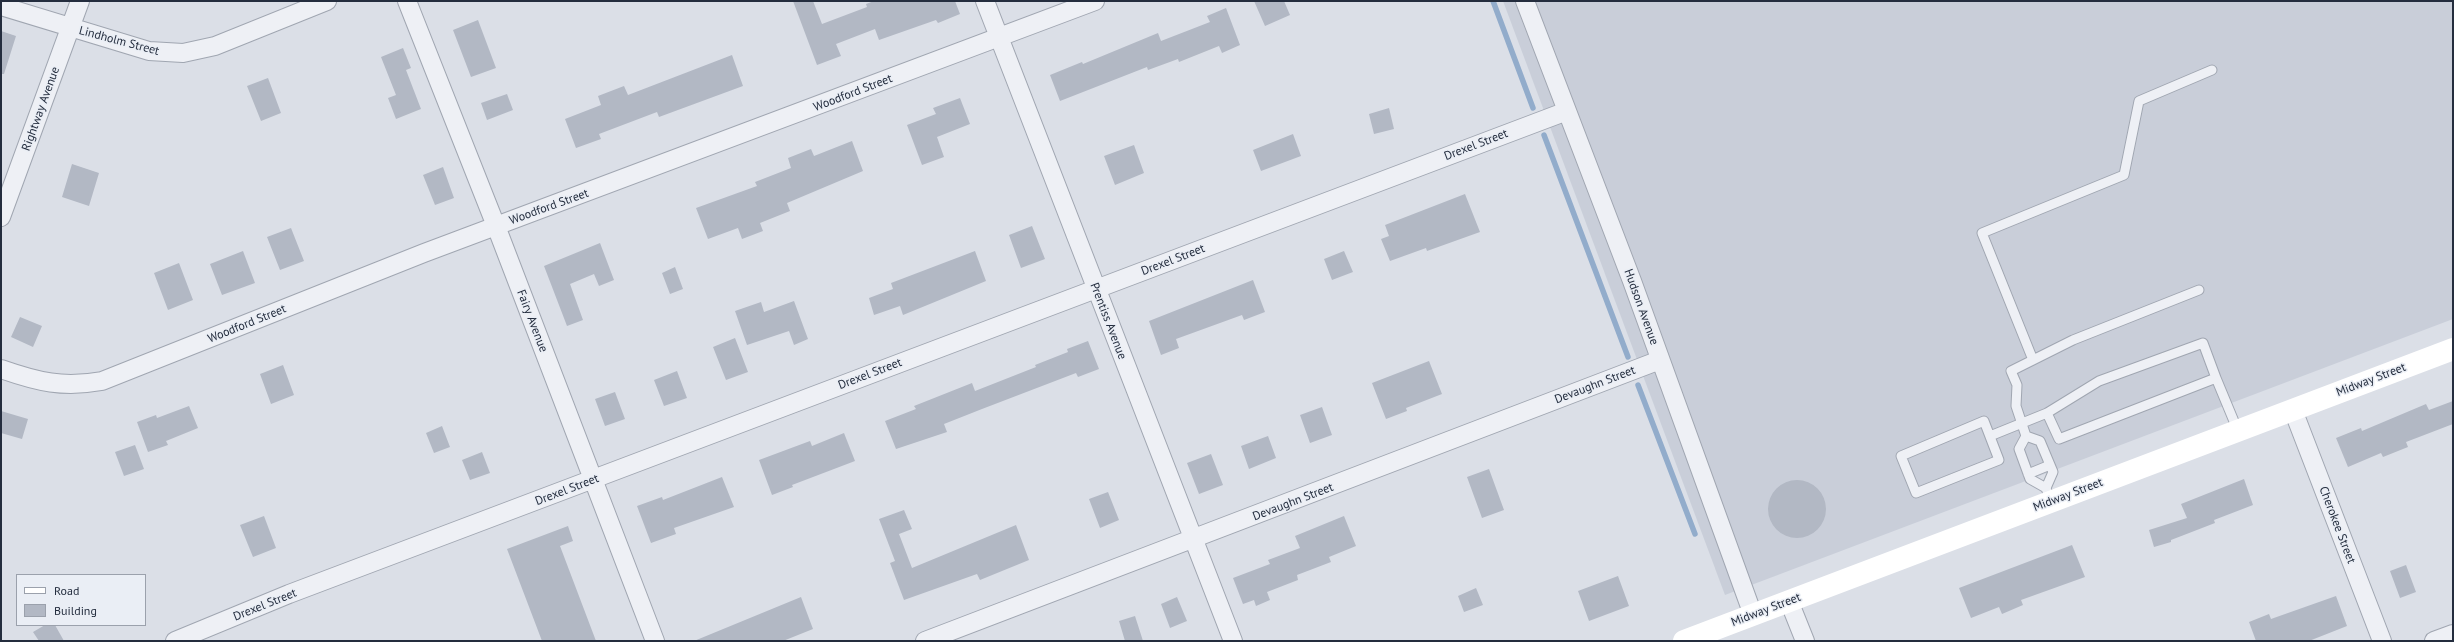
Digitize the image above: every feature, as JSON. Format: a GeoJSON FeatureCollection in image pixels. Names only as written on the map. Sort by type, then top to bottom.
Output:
{"type":"FeatureCollection","features":[{"type":"Feature","properties":{"kind":"street","name":"Rightway Avenue"},"geometry":{"type":"LineString","coordinates":[[1,217],[80,1]]}},
{"type":"Feature","properties":{"kind":"street","name":"Lindholm Street"},"geometry":{"type":"LineString","coordinates":[[1,6],[149,51],[183,53],[215,46],[327,1]]}},
{"type":"Feature","properties":{"kind":"street","name":"Fairy Avenue"},"geometry":{"type":"LineString","coordinates":[[407,1],[496,226],[655,641]]}},
{"type":"Feature","properties":{"kind":"street","name":"Prentiss Avenue"},"geometry":{"type":"LineString","coordinates":[[985,1],[1233,641]]}},
{"type":"Feature","properties":{"kind":"street","name":"Woodford Street"},"geometry":{"type":"LineString","coordinates":[[1,369],[52,385],[77,386],[102,381],[496,226],[1095,1]]}},
{"type":"Feature","properties":{"kind":"street","name":"Hudson Avenue"},"geometry":{"type":"LineString","coordinates":[[1525,1],[1660,360],[1753,615]]}},
{"type":"Feature","properties":{"kind":"street","name":"Drexel Street"},"geometry":{"type":"LineString","coordinates":[[175,641],[204,636],[289,594],[1567,111]]}},
{"type":"Feature","properties":{"kind":"street","name":"Midway Street"},"geometry":{"type":"LineString","coordinates":[[1684,641],[1789,601],[2048,495],[2238,430],[2453,348]]}},
{"type":"Feature","properties":{"kind":"street","name":"Devaughn Street"},"geometry":{"type":"LineString","coordinates":[[925,641],[1193,540],[1660,360]]}},
{"type":"Feature","properties":{"kind":"street","name":"Cherokee Street"},"geometry":{"type":"LineString","coordinates":[[2293,410],[2382,641]]}},
{"type":"Feature","properties":{"kind":"street"},"geometry":{"type":"LineString","coordinates":[[1789,601],[1804,641]]}},
{"type":"Feature","properties":{"kind":"street"},"geometry":{"type":"LineString","coordinates":[[2434,641],[2453,634]]}},
{"type":"Feature","properties":{"kind":"lane"},"geometry":{"type":"LineString","coordinates":[[2032,360],[1982,233],[2124,175],[2139,101],[2212,70]]}},
{"type":"Feature","properties":{"kind":"lane"},"geometry":{"type":"LineString","coordinates":[[2026,436],[2040,441],[2053,472],[2048,495],[2030,479],[2019,449],[2026,436],[2016,406],[2018,385],[2011,371],[2074,340],[2199,290]]}},
{"type":"Feature","properties":{"kind":"lane"},"geometry":{"type":"LineString","coordinates":[[1990,436],[2021,422],[2047,413],[2099,381],[2203,343],[2238,430]]}},
{"type":"Feature","properties":{"kind":"lane"},"geometry":{"type":"LineString","coordinates":[[2047,413],[2058,438],[2216,378]]}},
{"type":"Feature","properties":{"kind":"lane"},"geometry":{"type":"LineString","coordinates":[[1984,421],[1990,436],[1999,460],[1916,493],[1901,456],[1984,421]]}},
{"type":"Feature","properties":{"kind":"lane"},"geometry":{"type":"LineString","coordinates":[[2028,474],[2050,465]]}},
{"type":"Feature","properties":{"kind":"shaded area"},"geometry":{"type":"Polygon","coordinates":[[[1503,1],[2453,1],[2453,319],[1725,595],[1503,1]]]}},
{"type":"Feature","properties":{"kind":"building"},"geometry":{"type":"Polygon","coordinates":[[[793,1],[813,1],[822,24],[867,7],[866,4],[874,1],[955,1],[960,14],[938,23],[936,20],[879,40],[875,29],[836,44],[841,56],[817,65],[793,1]]]}},
{"type":"Feature","properties":{"kind":"building"},"geometry":{"type":"Polygon","coordinates":[[[1254,1],[1284,1],[1290,15],[1265,26],[1254,1]]]}},
{"type":"Feature","properties":{"kind":"building"},"geometry":{"type":"Polygon","coordinates":[[[1226,8],[1240,45],[1222,53],[1219,46],[1179,62],[1178,59],[1148,70],[1147,67],[1060,101],[1050,75],[1082,62],[1083,64],[1158,33],[1161,41],[1210,22],[1207,16],[1226,8]]]}},
{"type":"Feature","properties":{"kind":"building"},"geometry":{"type":"Polygon","coordinates":[[[478,20],[496,68],[471,77],[453,30],[478,20]]]}},
{"type":"Feature","properties":{"kind":"building"},"geometry":{"type":"Polygon","coordinates":[[[1,31],[16,36],[4,74],[1,74],[1,31]]]}},
{"type":"Feature","properties":{"kind":"building"},"geometry":{"type":"Polygon","coordinates":[[[403,48],[411,68],[406,70],[421,109],[396,119],[388,98],[396,95],[381,57],[403,48]]]}},
{"type":"Feature","properties":{"kind":"building"},"geometry":{"type":"Polygon","coordinates":[[[732,55],[743,86],[659,117],[657,112],[599,134],[601,139],[576,148],[565,119],[601,105],[598,96],[624,86],[628,95],[732,55]]]}},
{"type":"Feature","properties":{"kind":"building"},"geometry":{"type":"Polygon","coordinates":[[[268,78],[281,113],[261,121],[247,86],[268,78]]]}},
{"type":"Feature","properties":{"kind":"building"},"geometry":{"type":"Polygon","coordinates":[[[507,94],[513,110],[487,120],[481,103],[507,94]]]}},
{"type":"Feature","properties":{"kind":"building"},"geometry":{"type":"Polygon","coordinates":[[[960,98],[970,124],[937,137],[944,157],[922,165],[907,125],[936,114],[933,108],[960,98]]]}},
{"type":"Feature","properties":{"kind":"building"},"geometry":{"type":"Polygon","coordinates":[[[1389,108],[1394,129],[1374,134],[1369,114],[1389,108]]]}},
{"type":"Feature","properties":{"kind":"building"},"geometry":{"type":"Polygon","coordinates":[[[1293,134],[1301,156],[1261,171],[1253,150],[1293,134]]]}},
{"type":"Feature","properties":{"kind":"building"},"geometry":{"type":"Polygon","coordinates":[[[852,141],[863,171],[787,203],[790,211],[760,223],[763,231],[742,239],[738,228],[708,239],[696,208],[757,186],[755,182],[791,168],[788,158],[811,149],[814,156],[852,141]]]}},
{"type":"Feature","properties":{"kind":"building"},"geometry":{"type":"Polygon","coordinates":[[[1134,145],[1144,173],[1115,185],[1104,156],[1134,145]]]}},
{"type":"Feature","properties":{"kind":"building"},"geometry":{"type":"Polygon","coordinates":[[[72,164],[99,173],[89,206],[62,197],[72,164]]]}},
{"type":"Feature","properties":{"kind":"building"},"geometry":{"type":"Polygon","coordinates":[[[443,167],[454,198],[435,205],[423,175],[443,167]]]}},
{"type":"Feature","properties":{"kind":"building"},"geometry":{"type":"Polygon","coordinates":[[[1465,194],[1480,232],[1427,251],[1426,248],[1390,261],[1381,239],[1389,236],[1385,225],[1465,194]]]}},
{"type":"Feature","properties":{"kind":"building"},"geometry":{"type":"Polygon","coordinates":[[[1032,226],[1045,259],[1021,268],[1009,235],[1032,226]]]}},
{"type":"Feature","properties":{"kind":"building"},"geometry":{"type":"Polygon","coordinates":[[[291,228],[304,261],[280,270],[267,237],[291,228]]]}},
{"type":"Feature","properties":{"kind":"building"},"geometry":{"type":"Polygon","coordinates":[[[600,243],[614,280],[599,286],[594,274],[570,284],[583,320],[567,326],[544,266],[600,243]]]}},
{"type":"Feature","properties":{"kind":"building"},"geometry":{"type":"Polygon","coordinates":[[[243,251],[255,283],[222,295],[210,264],[243,251]]]}},
{"type":"Feature","properties":{"kind":"building"},"geometry":{"type":"Polygon","coordinates":[[[975,251],[986,281],[903,315],[900,306],[874,315],[869,298],[893,289],[891,283],[975,251]]]}},
{"type":"Feature","properties":{"kind":"building"},"geometry":{"type":"Polygon","coordinates":[[[1344,251],[1353,272],[1332,280],[1324,259],[1344,251]]]}},
{"type":"Feature","properties":{"kind":"building"},"geometry":{"type":"Polygon","coordinates":[[[179,263],[193,300],[168,310],[154,273],[179,263]]]}},
{"type":"Feature","properties":{"kind":"building"},"geometry":{"type":"Polygon","coordinates":[[[675,267],[683,289],[670,294],[662,273],[675,267]]]}},
{"type":"Feature","properties":{"kind":"building"},"geometry":{"type":"Polygon","coordinates":[[[1253,280],[1265,312],[1244,320],[1242,315],[1176,339],[1179,348],[1161,355],[1149,321],[1253,280]]]}},
{"type":"Feature","properties":{"kind":"building"},"geometry":{"type":"Polygon","coordinates":[[[794,301],[808,339],[794,345],[789,331],[747,345],[735,311],[761,302],[764,312],[794,301]]]}},
{"type":"Feature","properties":{"kind":"building"},"geometry":{"type":"Polygon","coordinates":[[[20,317],[42,326],[33,347],[11,337],[20,317]]]}},
{"type":"Feature","properties":{"kind":"building"},"geometry":{"type":"Polygon","coordinates":[[[735,338],[748,372],[726,380],[713,347],[735,338]]]}},
{"type":"Feature","properties":{"kind":"building"},"geometry":{"type":"Polygon","coordinates":[[[1088,341],[1099,369],[1078,377],[1076,373],[982,409],[944,424],[947,432],[896,449],[885,421],[916,409],[914,406],[972,383],[975,391],[1036,367],[1035,365],[1068,352],[1067,349],[1088,341]]]}},
{"type":"Feature","properties":{"kind":"building"},"geometry":{"type":"Polygon","coordinates":[[[1429,361],[1442,394],[1406,408],[1407,411],[1386,419],[1372,383],[1429,361]]]}},
{"type":"Feature","properties":{"kind":"building"},"geometry":{"type":"Polygon","coordinates":[[[283,365],[294,395],[271,404],[260,374],[283,365]]]}},
{"type":"Feature","properties":{"kind":"building"},"geometry":{"type":"Polygon","coordinates":[[[677,371],[687,398],[664,406],[654,380],[677,371]]]}},
{"type":"Feature","properties":{"kind":"building"},"geometry":{"type":"Polygon","coordinates":[[[615,392],[625,419],[605,426],[595,399],[615,392]]]}},
{"type":"Feature","properties":{"kind":"building"},"geometry":{"type":"Polygon","coordinates":[[[2453,401],[2453,424],[2406,442],[2408,447],[2383,457],[2381,453],[2348,467],[2336,438],[2361,428],[2362,431],[2426,404],[2429,410],[2453,401]]]}},
{"type":"Feature","properties":{"kind":"building"},"geometry":{"type":"Polygon","coordinates":[[[189,406],[198,428],[166,441],[168,445],[148,452],[137,422],[156,415],[157,418],[189,406]]]}},
{"type":"Feature","properties":{"kind":"building"},"geometry":{"type":"Polygon","coordinates":[[[1322,407],[1332,435],[1310,443],[1300,415],[1322,407]]]}},
{"type":"Feature","properties":{"kind":"building"},"geometry":{"type":"Polygon","coordinates":[[[1,411],[28,419],[22,439],[1,433],[1,411]]]}},
{"type":"Feature","properties":{"kind":"building"},"geometry":{"type":"Polygon","coordinates":[[[442,426],[450,447],[434,453],[426,433],[442,426]]]}},
{"type":"Feature","properties":{"kind":"building"},"geometry":{"type":"Polygon","coordinates":[[[844,433],[855,461],[792,485],[793,487],[772,495],[759,460],[810,441],[812,446],[844,433]]]}},
{"type":"Feature","properties":{"kind":"building"},"geometry":{"type":"Polygon","coordinates":[[[1268,436],[1276,458],[1249,469],[1241,446],[1268,436]]]}},
{"type":"Feature","properties":{"kind":"building"},"geometry":{"type":"Polygon","coordinates":[[[135,445],[144,469],[124,476],[115,452],[135,445]]]}},
{"type":"Feature","properties":{"kind":"building"},"geometry":{"type":"Polygon","coordinates":[[[482,452],[490,473],[470,480],[462,460],[482,452]]]}},
{"type":"Feature","properties":{"kind":"building"},"geometry":{"type":"Polygon","coordinates":[[[1211,454],[1223,485],[1199,494],[1187,463],[1211,454]]]}},
{"type":"Feature","properties":{"kind":"building"},"geometry":{"type":"Polygon","coordinates":[[[1489,469],[1504,510],[1482,518],[1467,477],[1489,469]]]}},
{"type":"Feature","properties":{"kind":"building"},"geometry":{"type":"Polygon","coordinates":[[[722,477],[734,507],[674,528],[676,534],[651,543],[637,506],[662,497],[663,500],[722,477]]]}},
{"type":"Feature","properties":{"kind":"building"},"geometry":{"type":"Polygon","coordinates":[[[2244,479],[2253,505],[2214,520],[2215,523],[2171,540],[2171,542],[2154,547],[2149,530],[2187,518],[2181,504],[2244,479]]]}},
{"type":"Feature","properties":{"kind":"building"},"geometry":{"type":"Polygon","coordinates":[[[1797,480],[1808,482],[1821,493],[1824,498],[1826,509],[1824,520],[1813,533],[1808,536],[1797,538],[1786,536],[1773,525],[1770,520],[1768,509],[1770,498],[1781,485],[1786,482],[1797,480]]]}},
{"type":"Feature","properties":{"kind":"building"},"geometry":{"type":"Polygon","coordinates":[[[1108,492],[1119,520],[1100,528],[1089,499],[1108,492]]]}},
{"type":"Feature","properties":{"kind":"building"},"geometry":{"type":"Polygon","coordinates":[[[904,510],[912,529],[899,534],[912,568],[1016,525],[1029,560],[980,580],[977,574],[904,600],[890,563],[895,561],[879,519],[904,510]]]}},
{"type":"Feature","properties":{"kind":"building"},"geometry":{"type":"Polygon","coordinates":[[[264,516],[276,548],[253,557],[240,525],[264,516]]]}},
{"type":"Feature","properties":{"kind":"building"},"geometry":{"type":"Polygon","coordinates":[[[1344,516],[1356,546],[1329,557],[1331,562],[1297,575],[1298,580],[1267,592],[1270,600],[1256,606],[1254,600],[1243,604],[1233,578],[1270,564],[1268,560],[1300,548],[1295,536],[1344,516]]]}},
{"type":"Feature","properties":{"kind":"building"},"geometry":{"type":"Polygon","coordinates":[[[568,526],[573,541],[560,546],[596,641],[542,641],[507,549],[568,526]]]}},
{"type":"Feature","properties":{"kind":"building"},"geometry":{"type":"Polygon","coordinates":[[[2072,545],[2085,577],[2021,600],[2023,605],[2002,614],[1999,607],[1971,618],[1959,588],[2072,545]]]}},
{"type":"Feature","properties":{"kind":"building"},"geometry":{"type":"Polygon","coordinates":[[[2406,565],[2416,592],[2400,598],[2390,571],[2406,565]]]}},
{"type":"Feature","properties":{"kind":"building"},"geometry":{"type":"Polygon","coordinates":[[[1618,576],[1629,606],[1589,621],[1578,591],[1618,576]]]}},
{"type":"Feature","properties":{"kind":"building"},"geometry":{"type":"Polygon","coordinates":[[[1476,588],[1483,605],[1464,612],[1458,596],[1476,588]]]}},
{"type":"Feature","properties":{"kind":"building"},"geometry":{"type":"Polygon","coordinates":[[[2336,596],[2347,626],[2309,641],[2256,641],[2249,622],[2269,614],[2271,619],[2336,596]]]}},
{"type":"Feature","properties":{"kind":"building"},"geometry":{"type":"Polygon","coordinates":[[[801,597],[813,629],[783,641],[694,641],[801,597]]]}},
{"type":"Feature","properties":{"kind":"building"},"geometry":{"type":"Polygon","coordinates":[[[1177,597],[1187,621],[1170,628],[1161,604],[1177,597]]]}},
{"type":"Feature","properties":{"kind":"building"},"geometry":{"type":"Polygon","coordinates":[[[1135,616],[1143,641],[1125,641],[1119,621],[1135,616]]]}},
{"type":"Feature","properties":{"kind":"building"},"geometry":{"type":"Polygon","coordinates":[[[43,626],[56,626],[64,641],[39,641],[33,632],[43,626]]]}},
{"type":"Feature","properties":{"kind":"waterway"},"geometry":{"type":"LineString","coordinates":[[1493,1],[1533,108]]}},
{"type":"Feature","properties":{"kind":"waterway"},"geometry":{"type":"LineString","coordinates":[[1544,135],[1628,357]]}},
{"type":"Feature","properties":{"kind":"waterway"},"geometry":{"type":"LineString","coordinates":[[1638,385],[1695,534]]}}]}
